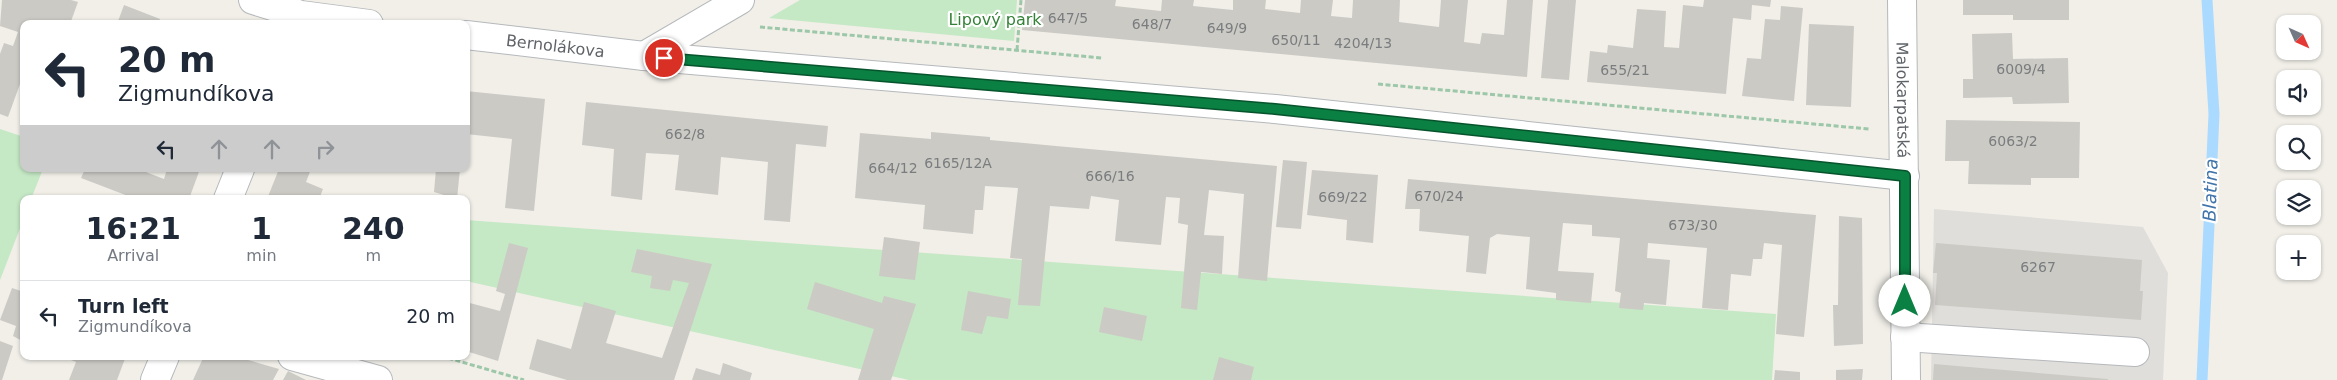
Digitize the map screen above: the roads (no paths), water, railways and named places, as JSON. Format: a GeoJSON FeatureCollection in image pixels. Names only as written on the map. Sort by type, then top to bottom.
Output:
{"type":"FeatureCollection","features":[{"type":"Feature","properties":{"kind":"street"},"geometry":{"type":"LineString","coordinates":[[253,0],[302,13],[345,20]]}},
{"type":"Feature","properties":{"kind":"street"},"geometry":{"type":"LineString","coordinates":[[644,56],[740,0]]}},
{"type":"Feature","properties":{"kind":"street","name":"Malokarpatská"},"geometry":{"type":"LineString","coordinates":[[1902,0],[1906,380]]}},
{"type":"Feature","properties":{"kind":"street","name":"Bernolákova"},"geometry":{"type":"LineString","coordinates":[[470,35],[644,56],[1275,109],[1905,176]]}},
{"type":"Feature","properties":{"kind":"street"},"geometry":{"type":"LineString","coordinates":[[230,195],[239,172]]}},
{"type":"Feature","properties":{"kind":"street"},"geometry":{"type":"LineString","coordinates":[[1906,337],[2136,352]]}},
{"type":"Feature","properties":{"kind":"street"},"geometry":{"type":"LineString","coordinates":[[155,380],[163,360]]}},
{"type":"Feature","properties":{"kind":"street"},"geometry":{"type":"LineString","coordinates":[[306,360],[378,380]]}},
{"type":"Feature","properties":{"kind":"waterway","name":"Blatina"},"geometry":{"type":"LineString","coordinates":[[2202,380],[2214,114],[2207,0]]}},
{"type":"Feature","properties":{"kind":"park label","name":"Lipový park"},"geometry":{"type":"Point","coordinates":[995,19]}}]}
